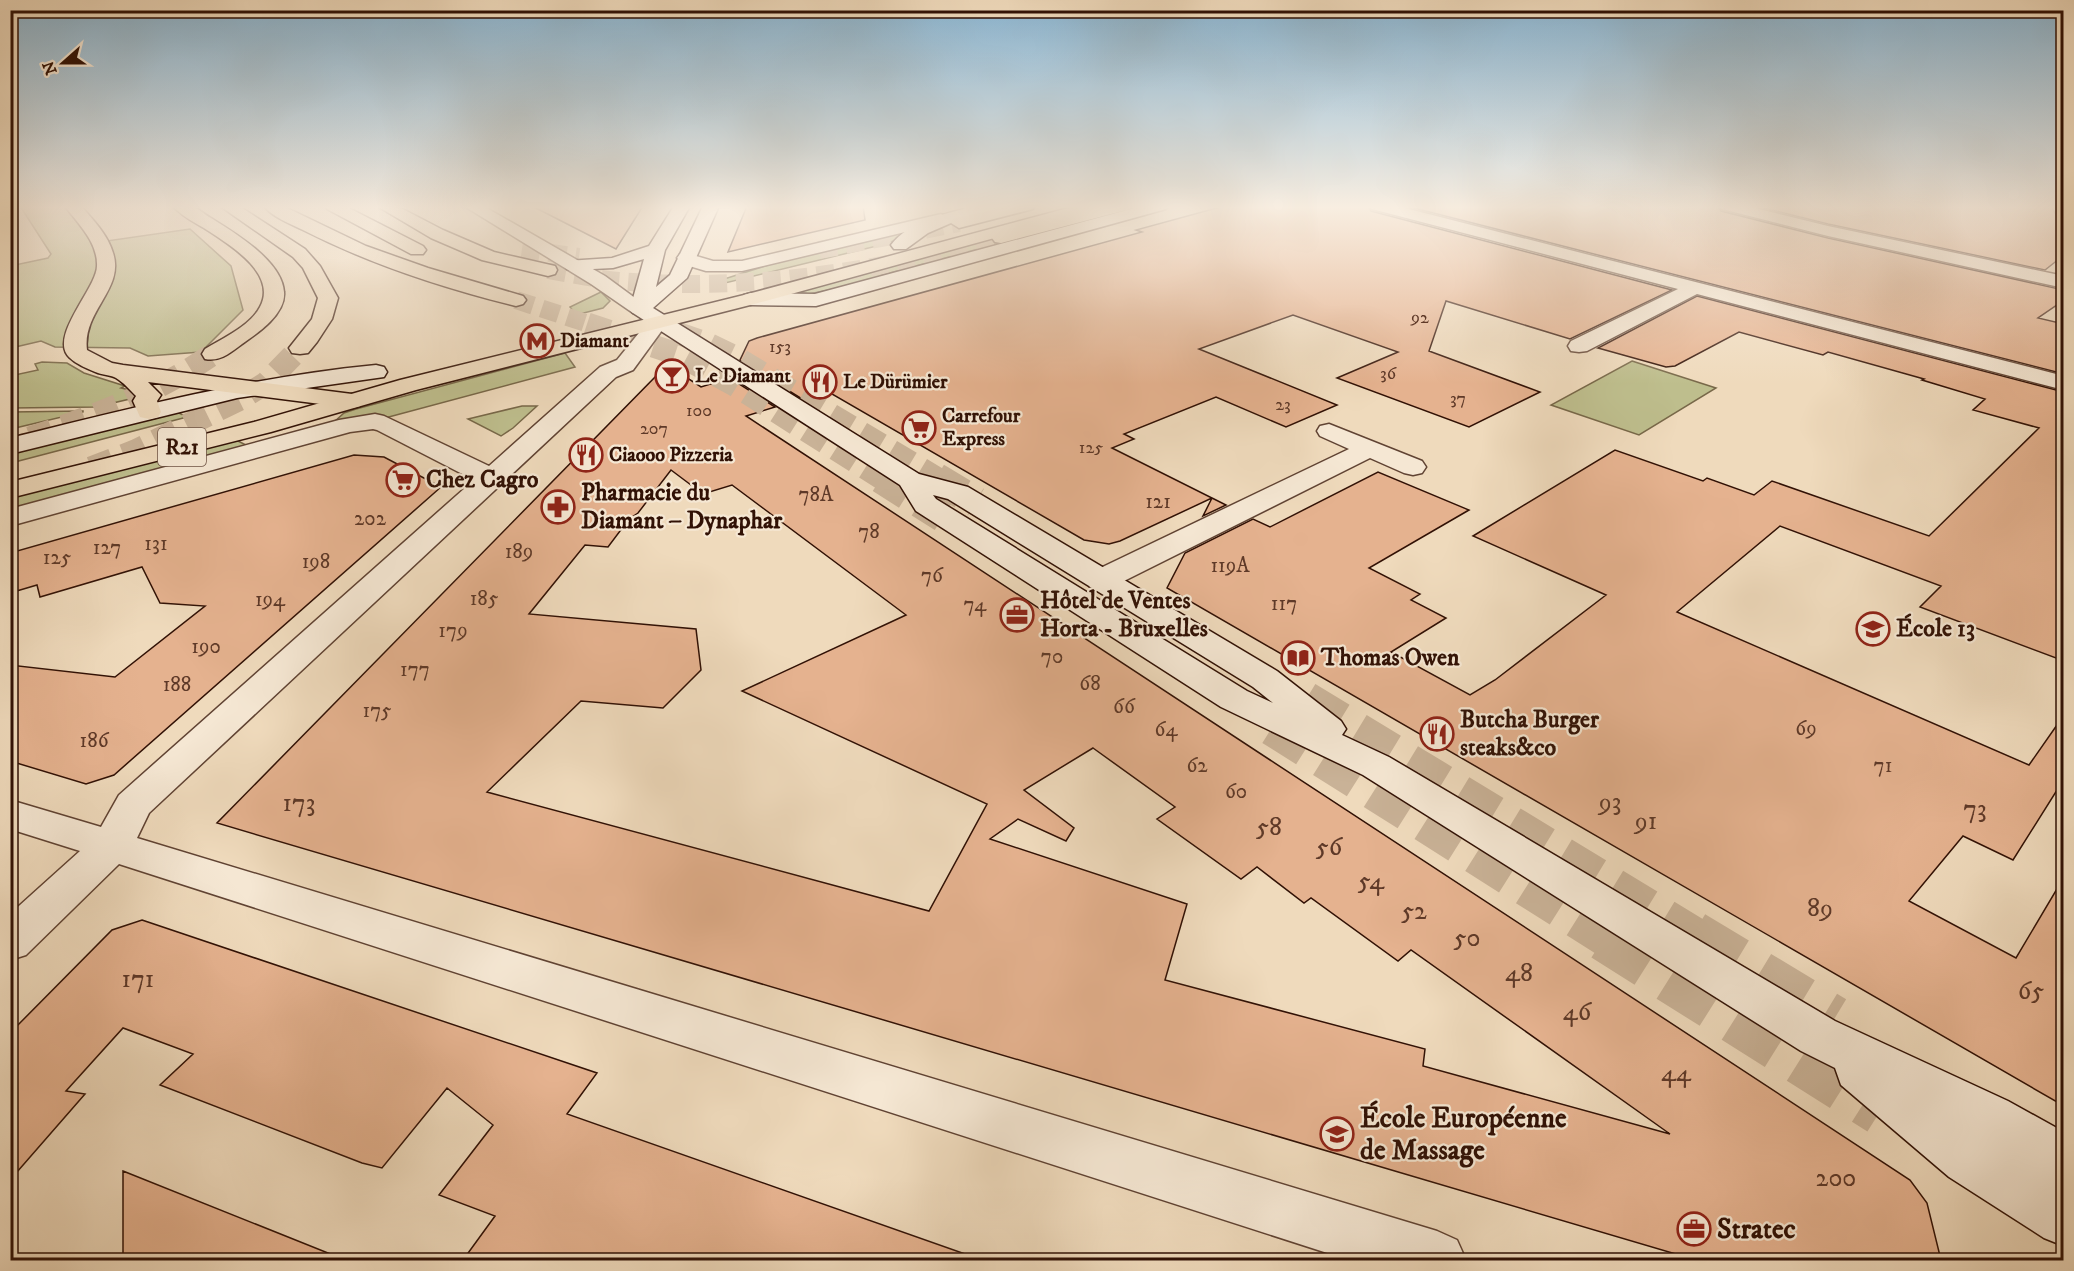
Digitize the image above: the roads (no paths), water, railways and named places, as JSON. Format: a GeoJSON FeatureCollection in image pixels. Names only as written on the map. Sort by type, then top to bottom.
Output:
{"type":"FeatureCollection","features":[{"type":"Feature","properties":{"kind":"main road"},"geometry":{"type":"LineString","coordinates":[[107,265],[107,272],[101,287],[85,312],[76,333],[76,353],[105,368],[123,372],[352,401]]}},
{"type":"Feature","properties":{"kind":"main road"},"geometry":{"type":"LineString","coordinates":[[213,354],[255,324],[271,306],[274,290],[271,277],[263,265]]}},
{"type":"Feature","properties":{"kind":"main road"},"geometry":{"type":"LineString","coordinates":[[300,348],[314,332],[322,318],[328,298],[310,265]]}},
{"type":"Feature","properties":{"kind":"main road"},"geometry":{"type":"LineString","coordinates":[[406,265],[516,300]]}},
{"type":"Feature","properties":{"kind":"main road"},"geometry":{"type":"LineString","coordinates":[[456,265],[535,292]]}},
{"type":"Feature","properties":{"kind":"main road"},"geometry":{"type":"LineString","coordinates":[[528,265],[548,270]]}},
{"type":"Feature","properties":{"kind":"main road","name":"R21"},"geometry":{"type":"LineString","coordinates":[[10,490],[262,427],[827,265]]}},
{"type":"Feature","properties":{"kind":"main road","name":"R21"},"geometry":{"type":"LineString","coordinates":[[10,470],[301,395],[376,372],[649,315],[751,299],[875,265]]}},
{"type":"Feature","properties":{"kind":"main road"},"geometry":{"type":"LineString","coordinates":[[123,372],[149,395],[145,401],[149,412]]}},
{"type":"Feature","properties":{"kind":"street"},"geometry":{"type":"LineString","coordinates":[[573,265],[910,480],[958,494],[1265,679],[1376,766]]}},
{"type":"Feature","properties":{"kind":"street"},"geometry":{"type":"LineString","coordinates":[[649,315],[654,265]]}},
{"type":"Feature","properties":{"kind":"street"},"geometry":{"type":"LineString","coordinates":[[10,942],[112,846],[133,805],[608,372],[625,365],[649,315],[678,278],[683,265]]}},
{"type":"Feature","properties":{"kind":"street"},"geometry":{"type":"LineString","coordinates":[[707,265],[745,265]]}},
{"type":"Feature","properties":{"kind":"street"},"geometry":{"type":"LineString","coordinates":[[751,299],[816,300],[943,265]]}},
{"type":"Feature","properties":{"kind":"street"},"geometry":{"type":"LineString","coordinates":[[1607,265],[2064,383]]}},
{"type":"Feature","properties":{"kind":"street"},"geometry":{"type":"LineString","coordinates":[[1987,265],[2064,282]]}},
{"type":"Feature","properties":{"kind":"street"},"geometry":{"type":"LineString","coordinates":[[1579,346],[1695,288]]}},
{"type":"Feature","properties":{"kind":"street"},"geometry":{"type":"LineString","coordinates":[[10,446],[244,388],[298,379],[376,372]]}},
{"type":"Feature","properties":{"kind":"street"},"geometry":{"type":"LineString","coordinates":[[10,518],[348,425],[375,421],[491,478]]}},
{"type":"Feature","properties":{"kind":"street"},"geometry":{"type":"LineString","coordinates":[[1329,430],[1413,467]]}},
{"type":"Feature","properties":{"kind":"street"},"geometry":{"type":"LineString","coordinates":[[1021,564],[1101,580],[1370,448]]}},
{"type":"Feature","properties":{"kind":"street"},"geometry":{"type":"LineString","coordinates":[[910,480],[926,505],[1234,699],[1376,766],[1818,1036],[1990,1118],[2064,1162]]}},
{"type":"Feature","properties":{"kind":"street"},"geometry":{"type":"LineString","coordinates":[[10,814],[1437,1260]]}},
{"type":"Feature","properties":{"kind":"street"},"geometry":{"type":"LineString","coordinates":[[1818,1036],[1968,1159],[2064,1218]]}},
{"type":"Feature","properties":{"kind":"tunnel"},"geometry":{"type":"LineString","coordinates":[[548,270],[611,280],[668,284],[717,284],[812,276],[879,265]]}},
{"type":"Feature","properties":{"kind":"tunnel"},"geometry":{"type":"LineString","coordinates":[[516,300],[592,325]]}},
{"type":"Feature","properties":{"kind":"tunnel"},"geometry":{"type":"LineString","coordinates":[[587,324],[677,354],[733,384],[883,479]]}},
{"type":"Feature","properties":{"kind":"tunnel"},"geometry":{"type":"LineString","coordinates":[[677,333],[706,343],[735,357],[938,479]]}},
{"type":"Feature","properties":{"kind":"tunnel"},"geometry":{"type":"LineString","coordinates":[[91,468],[135,451],[242,398],[266,383],[300,348]]}},
{"type":"Feature","properties":{"kind":"tunnel"},"geometry":{"type":"LineString","coordinates":[[30,438],[148,392],[213,354]]}},
{"type":"Feature","properties":{"kind":"tunnel"},"geometry":{"type":"LineString","coordinates":[[881,478],[943,517]]}},
{"type":"Feature","properties":{"kind":"tunnel"},"geometry":{"type":"LineString","coordinates":[[936,478],[976,502]]}},
{"type":"Feature","properties":{"kind":"tunnel"},"geometry":{"type":"LineString","coordinates":[[1305,701],[1694,937]]}},
{"type":"Feature","properties":{"kind":"tunnel"},"geometry":{"type":"LineString","coordinates":[[1273,726],[1607,937]]}},
{"type":"Feature","properties":{"kind":"tunnel"},"geometry":{"type":"LineString","coordinates":[[1605,936],[1881,1110]]}},
{"type":"Feature","properties":{"kind":"tunnel"},"geometry":{"type":"LineString","coordinates":[[1692,936],[1833,1021]]}},
{"type":"Feature","properties":{"kind":"place","name":"Diamant"},"geometry":{"type":"Point","coordinates":[537,341]}},
{"type":"Feature","properties":{"kind":"place","name":"Le Diamant"},"geometry":{"type":"Point","coordinates":[672,376]}},
{"type":"Feature","properties":{"kind":"place","name":"Le Dürümier"},"geometry":{"type":"Point","coordinates":[820,382]}},
{"type":"Feature","properties":{"kind":"place","name":"Carrefour Express"},"geometry":{"type":"Point","coordinates":[919,428]}},
{"type":"Feature","properties":{"kind":"place","name":"Ciaooo Pizzeria"},"geometry":{"type":"Point","coordinates":[586,455]}},
{"type":"Feature","properties":{"kind":"place","name":"Chez Cagro"},"geometry":{"type":"Point","coordinates":[403,480]}},
{"type":"Feature","properties":{"kind":"place","name":"Pharmacie du Diamant – Dynaphar"},"geometry":{"type":"Point","coordinates":[558,507]}},
{"type":"Feature","properties":{"kind":"place","name":"Hôtel de Ventes Horta - Bruxelles"},"geometry":{"type":"Point","coordinates":[1017,615]}},
{"type":"Feature","properties":{"kind":"place","name":"École 13"},"geometry":{"type":"Point","coordinates":[1873,629]}},
{"type":"Feature","properties":{"kind":"place","name":"Thomas Owen"},"geometry":{"type":"Point","coordinates":[1298,658]}},
{"type":"Feature","properties":{"kind":"place","name":"Butcha Burger steaks&co"},"geometry":{"type":"Point","coordinates":[1437,734]}},
{"type":"Feature","properties":{"kind":"place","name":"École Européenne de Massage"},"geometry":{"type":"Point","coordinates":[1337,1134]}},
{"type":"Feature","properties":{"kind":"place","name":"Stratec"},"geometry":{"type":"Point","coordinates":[1694,1229]}}]}
